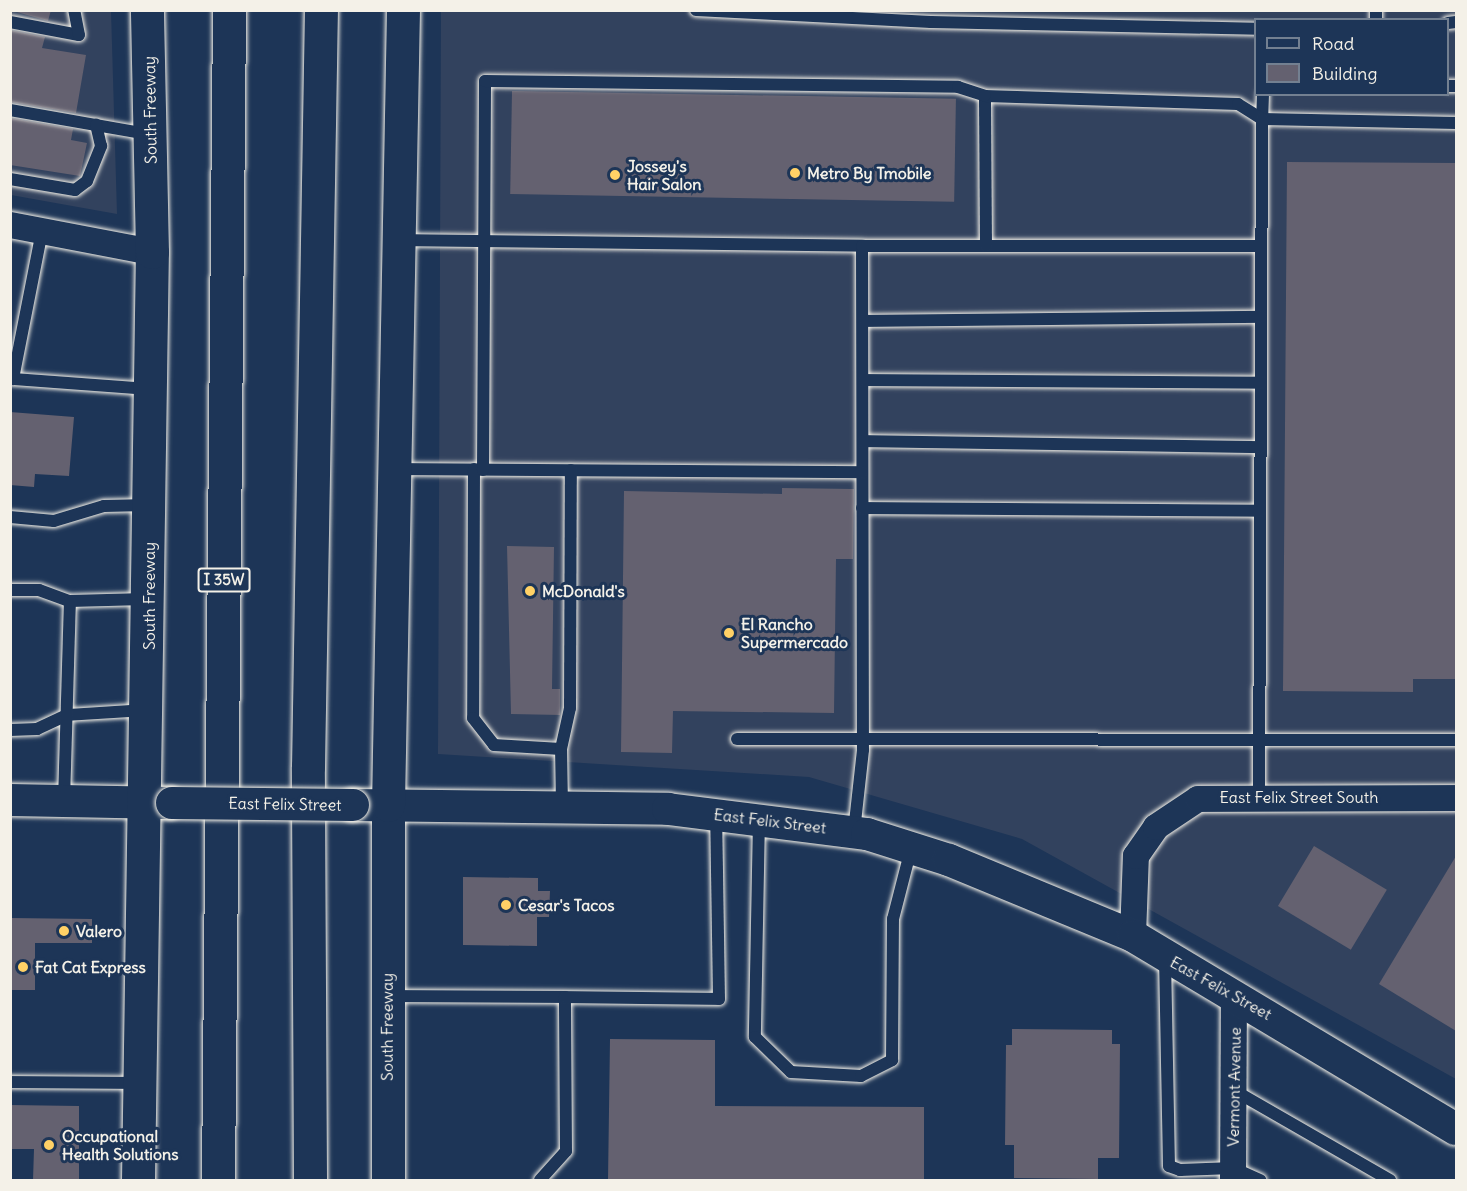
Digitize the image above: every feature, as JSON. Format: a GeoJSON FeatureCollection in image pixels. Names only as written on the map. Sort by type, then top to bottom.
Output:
{"type":"FeatureCollection","features":[{"type":"Feature","properties":{"kind":"main road","name":"South Freeway"},"geometry":{"type":"LineString","coordinates":[[138,1180],[138,1083],[159,803],[148,710],[152,252],[147,10]]}},
{"type":"Feature","properties":{"kind":"main road","name":"I 35W"},"geometry":{"type":"LineString","coordinates":[[219,1165],[230,10]]}},
{"type":"Feature","properties":{"kind":"main road"},"geometry":{"type":"LineString","coordinates":[[310,1180],[308,766],[321,10]]}},
{"type":"Feature","properties":{"kind":"main road","name":"South Freeway"},"geometry":{"type":"LineString","coordinates":[[388,1180],[388,805],[403,10]]}},
{"type":"Feature","properties":{"kind":"main road"},"geometry":{"type":"LineString","coordinates":[[207,1180],[219,1165]]}},
{"type":"Feature","properties":{"kind":"street"},"geometry":{"type":"LineString","coordinates":[[10,225],[152,252]]}},
{"type":"Feature","properties":{"kind":"street","name":"East Felix Street South"},"geometry":{"type":"LineString","coordinates":[[1133,936],[1136,856],[1156,827],[1198,799],[1259,796],[1456,798]]}},
{"type":"Feature","properties":{"kind":"street","name":"East Felix Street"},"geometry":{"type":"LineString","coordinates":[[10,800],[562,806],[716,814],[854,832],[912,848],[1048,897],[1133,936],[1165,957],[1234,994],[1456,1129]]}},
{"type":"Feature","properties":{"kind":"street","name":"Vermont Avenue"},"geometry":{"type":"LineString","coordinates":[[1233,1174],[1234,994]]}},
{"type":"Feature","properties":{"kind":"lane"},"geometry":{"type":"LineString","coordinates":[[10,22],[79,35],[74,10]]}},
{"type":"Feature","properties":{"kind":"lane"},"geometry":{"type":"LineString","coordinates":[[696,10],[931,22],[1254,29]]}},
{"type":"Feature","properties":{"kind":"lane"},"geometry":{"type":"LineString","coordinates":[[561,749],[494,745],[473,718],[486,241],[485,81],[958,87],[985,96],[1238,104],[1262,119],[1456,123]]}},
{"type":"Feature","properties":{"kind":"lane"},"geometry":{"type":"LineString","coordinates":[[985,96],[986,246]]}},
{"type":"Feature","properties":{"kind":"lane"},"geometry":{"type":"LineString","coordinates":[[1259,796],[1263,96]]}},
{"type":"Feature","properties":{"kind":"lane"},"geometry":{"type":"LineString","coordinates":[[10,110],[151,135]]}},
{"type":"Feature","properties":{"kind":"lane"},"geometry":{"type":"LineString","coordinates":[[10,179],[75,190],[87,181],[101,146],[96,125]]}},
{"type":"Feature","properties":{"kind":"lane"},"geometry":{"type":"LineString","coordinates":[[42,231],[12,378],[151,390]]}},
{"type":"Feature","properties":{"kind":"lane"},"geometry":{"type":"LineString","coordinates":[[398,240],[862,246],[1261,246]]}},
{"type":"Feature","properties":{"kind":"lane"},"geometry":{"type":"LineString","coordinates":[[854,832],[863,739],[862,472],[865,321],[862,246]]}},
{"type":"Feature","properties":{"kind":"lane"},"geometry":{"type":"LineString","coordinates":[[865,321],[1261,318]]}},
{"type":"Feature","properties":{"kind":"lane"},"geometry":{"type":"LineString","coordinates":[[864,380],[1261,383]]}},
{"type":"Feature","properties":{"kind":"lane"},"geometry":{"type":"LineString","coordinates":[[863,441],[1260,447]]}},
{"type":"Feature","properties":{"kind":"lane"},"geometry":{"type":"LineString","coordinates":[[394,469],[862,472]]}},
{"type":"Feature","properties":{"kind":"lane"},"geometry":{"type":"LineString","coordinates":[[562,806],[561,749],[570,708],[571,470]]}},
{"type":"Feature","properties":{"kind":"lane"},"geometry":{"type":"LineString","coordinates":[[10,517],[54,521],[104,506],[150,505]]}},
{"type":"Feature","properties":{"kind":"lane"},"geometry":{"type":"LineString","coordinates":[[862,508],[1260,511]]}},
{"type":"Feature","properties":{"kind":"lane"},"geometry":{"type":"LineString","coordinates":[[10,590],[39,591],[70,601],[149,599]]}},
{"type":"Feature","properties":{"kind":"lane"},"geometry":{"type":"LineString","coordinates":[[64,801],[70,601]]}},
{"type":"Feature","properties":{"kind":"lane"},"geometry":{"type":"LineString","coordinates":[[10,730],[37,729],[67,715],[148,710]]}},
{"type":"Feature","properties":{"kind":"lane"},"geometry":{"type":"LineString","coordinates":[[737,739],[1456,740]]}},
{"type":"Feature","properties":{"kind":"lane"},"geometry":{"type":"LineString","coordinates":[[387,996],[719,999],[716,814]]}},
{"type":"Feature","properties":{"kind":"lane"},"geometry":{"type":"LineString","coordinates":[[759,818],[755,1037],[791,1072],[861,1076],[892,1060],[893,919],[912,848]]}},
{"type":"Feature","properties":{"kind":"lane"},"geometry":{"type":"LineString","coordinates":[[1165,957],[1169,1166],[1180,1170],[1233,1174],[1260,1180]]}},
{"type":"Feature","properties":{"kind":"lane"},"geometry":{"type":"LineString","coordinates":[[540,1180],[566,1151],[565,997]]}},
{"type":"Feature","properties":{"kind":"lane"},"geometry":{"type":"LineString","coordinates":[[10,1082],[138,1083]]}},
{"type":"Feature","properties":{"kind":"lane"},"geometry":{"type":"LineString","coordinates":[[1235,1090],[1390,1180]]}},
{"type":"Feature","properties":{"kind":"shaded area"},"geometry":{"type":"Polygon","coordinates":[[[10,11],[111,11],[117,214],[11,195],[10,11]]]}},
{"type":"Feature","properties":{"kind":"shaded area"},"geometry":{"type":"Polygon","coordinates":[[[441,11],[1456,11],[1456,1079],[1022,839],[809,777],[438,754],[441,11]]]}},
{"type":"Feature","properties":{"kind":"building"},"geometry":{"type":"Polygon","coordinates":[[[10,10],[51,10],[48,21],[10,10]]]}},
{"type":"Feature","properties":{"kind":"building"},"geometry":{"type":"Polygon","coordinates":[[[10,30],[45,37],[42,48],[86,55],[76,113],[10,102],[10,30]]]}},
{"type":"Feature","properties":{"kind":"building"},"geometry":{"type":"Polygon","coordinates":[[[512,91],[956,99],[954,202],[510,194],[512,91]]]}},
{"type":"Feature","properties":{"kind":"building"},"geometry":{"type":"Polygon","coordinates":[[[10,118],[73,129],[71,140],[87,143],[80,176],[10,165],[10,118]]]}},
{"type":"Feature","properties":{"kind":"building"},"geometry":{"type":"Polygon","coordinates":[[[1287,162],[1456,163],[1456,679],[1413,679],[1413,692],[1283,691],[1287,162]]]}},
{"type":"Feature","properties":{"kind":"building"},"geometry":{"type":"Polygon","coordinates":[[[10,412],[74,417],[69,476],[35,474],[34,487],[10,485],[10,412]]]}},
{"type":"Feature","properties":{"kind":"building","name":"El Rancho Supermercado"},"geometry":{"type":"Polygon","coordinates":[[[782,488],[854,489],[853,559],[836,559],[834,713],[673,711],[672,753],[621,752],[624,491],[782,494],[782,488]]]}},
{"type":"Feature","properties":{"kind":"building","name":"McDonald's"},"geometry":{"type":"Polygon","coordinates":[[[507,546],[554,547],[552,689],[560,689],[560,715],[511,714],[507,546]]]}},
{"type":"Feature","properties":{"kind":"building"},"geometry":{"type":"Polygon","coordinates":[[[1314,846],[1387,890],[1351,950],[1278,906],[1314,846]]]}},
{"type":"Feature","properties":{"kind":"building"},"geometry":{"type":"Polygon","coordinates":[[[1456,856],[1456,1031],[1379,984],[1456,856]]]}},
{"type":"Feature","properties":{"kind":"building","name":"Cesar's Tacos"},"geometry":{"type":"Polygon","coordinates":[[[463,877],[538,878],[538,891],[550,891],[549,917],[537,917],[537,946],[463,945],[463,877]]]}},
{"type":"Feature","properties":{"kind":"building"},"geometry":{"type":"Polygon","coordinates":[[[10,918],[92,919],[92,943],[35,943],[35,990],[10,990],[10,918]]]}},
{"type":"Feature","properties":{"kind":"building"},"geometry":{"type":"Polygon","coordinates":[[[1012,1029],[1112,1030],[1112,1044],[1120,1044],[1119,1158],[1098,1158],[1098,1179],[1014,1178],[1014,1145],[1005,1145],[1006,1045],[1012,1045],[1012,1029]]]}},
{"type":"Feature","properties":{"kind":"building"},"geometry":{"type":"Polygon","coordinates":[[[610,1039],[715,1040],[715,1106],[924,1107],[924,1180],[608,1180],[610,1039]]]}},
{"type":"Feature","properties":{"kind":"building","name":"Occupational Health Solutions"},"geometry":{"type":"Polygon","coordinates":[[[10,1105],[79,1106],[79,1180],[33,1180],[34,1149],[10,1149],[10,1105]]]}},
{"type":"Feature","properties":{"kind":"place","name":"Metro By Tmobile"},"geometry":{"type":"Point","coordinates":[795,173]}},
{"type":"Feature","properties":{"kind":"place","name":"Jossey's Hair Salon"},"geometry":{"type":"Point","coordinates":[615,175]}},
{"type":"Feature","properties":{"kind":"place","name":"McDonald's"},"geometry":{"type":"Point","coordinates":[530,591]}},
{"type":"Feature","properties":{"kind":"place","name":"El Rancho Supermercado"},"geometry":{"type":"Point","coordinates":[729,633]}},
{"type":"Feature","properties":{"kind":"place","name":"Cesar's Tacos"},"geometry":{"type":"Point","coordinates":[506,905]}},
{"type":"Feature","properties":{"kind":"place","name":"Valero"},"geometry":{"type":"Point","coordinates":[64,931]}},
{"type":"Feature","properties":{"kind":"place","name":"Fat Cat Express"},"geometry":{"type":"Point","coordinates":[23,967]}},
{"type":"Feature","properties":{"kind":"place","name":"Occupational Health Solutions"},"geometry":{"type":"Point","coordinates":[49,1145]}}]}
